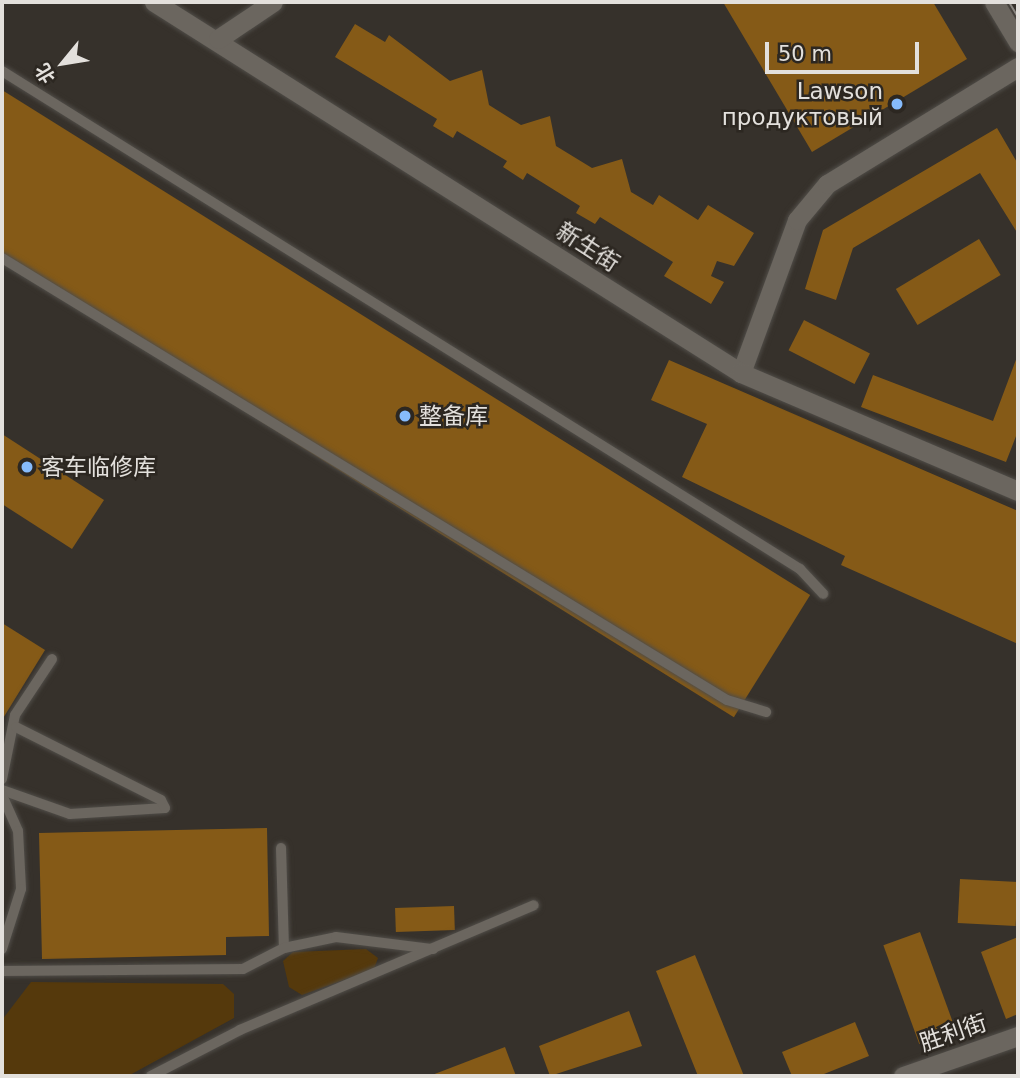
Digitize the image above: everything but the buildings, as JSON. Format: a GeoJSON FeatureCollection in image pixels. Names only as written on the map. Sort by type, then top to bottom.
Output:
{"type":"FeatureCollection","features":[{"type":"Feature","properties":{"kind":"street","name":"新生街"},"geometry":{"type":"LineString","coordinates":[[154,2],[218,39],[741,373],[1018,491]]}},
{"type":"Feature","properties":{"kind":"street"},"geometry":{"type":"LineString","coordinates":[[218,39],[273,2]]}},
{"type":"Feature","properties":{"kind":"street"},"geometry":{"type":"LineString","coordinates":[[993,2],[1018,42]]}},
{"type":"Feature","properties":{"kind":"street"},"geometry":{"type":"LineString","coordinates":[[741,373],[797,220],[827,184],[1018,67]]}},
{"type":"Feature","properties":{"kind":"street","name":"胜利街"},"geometry":{"type":"LineString","coordinates":[[903,1076],[1018,1037]]}},
{"type":"Feature","properties":{"kind":"lane"},"geometry":{"type":"LineString","coordinates":[[2,71],[800,569],[823,594]]}},
{"type":"Feature","properties":{"kind":"lane"},"geometry":{"type":"LineString","coordinates":[[2,258],[726,700],[766,712]]}},
{"type":"Feature","properties":{"kind":"lane"},"geometry":{"type":"LineString","coordinates":[[2,779],[16,727],[15,715],[52,659]]}},
{"type":"Feature","properties":{"kind":"lane"},"geometry":{"type":"LineString","coordinates":[[2,792],[69,814],[165,808],[162,800],[16,727]]}},
{"type":"Feature","properties":{"kind":"lane"},"geometry":{"type":"LineString","coordinates":[[2,792],[18,831],[21,889],[2,949]]}},
{"type":"Feature","properties":{"kind":"lane"},"geometry":{"type":"LineString","coordinates":[[281,848],[284,948]]}},
{"type":"Feature","properties":{"kind":"lane"},"geometry":{"type":"LineString","coordinates":[[151,1076],[240,1030],[534,905]]}},
{"type":"Feature","properties":{"kind":"lane"},"geometry":{"type":"LineString","coordinates":[[2,971],[243,970],[284,948],[336,937],[433,949]]}},
{"type":"Feature","properties":{"kind":"shaded area"},"geometry":{"type":"Polygon","coordinates":[[[366,949],[378,958],[374,969],[302,995],[289,987],[283,961],[293,952],[366,949]]]}},
{"type":"Feature","properties":{"kind":"shaded area"},"geometry":{"type":"Polygon","coordinates":[[[31,982],[223,984],[234,994],[234,1018],[128,1076],[2,1076],[2,1020],[31,982]]]}},
{"type":"Feature","properties":{"kind":"tram line"},"geometry":{"type":"LineString","coordinates":[[1009,2],[1018,17]]}},
{"type":"Feature","properties":{"kind":"place","name":"Lawson продуктовый"},"geometry":{"type":"Point","coordinates":[897,104]}},
{"type":"Feature","properties":{"kind":"place","name":"整备库"},"geometry":{"type":"Point","coordinates":[405,416]}},
{"type":"Feature","properties":{"kind":"place","name":"客车临修库"},"geometry":{"type":"Point","coordinates":[27,467]}}]}
